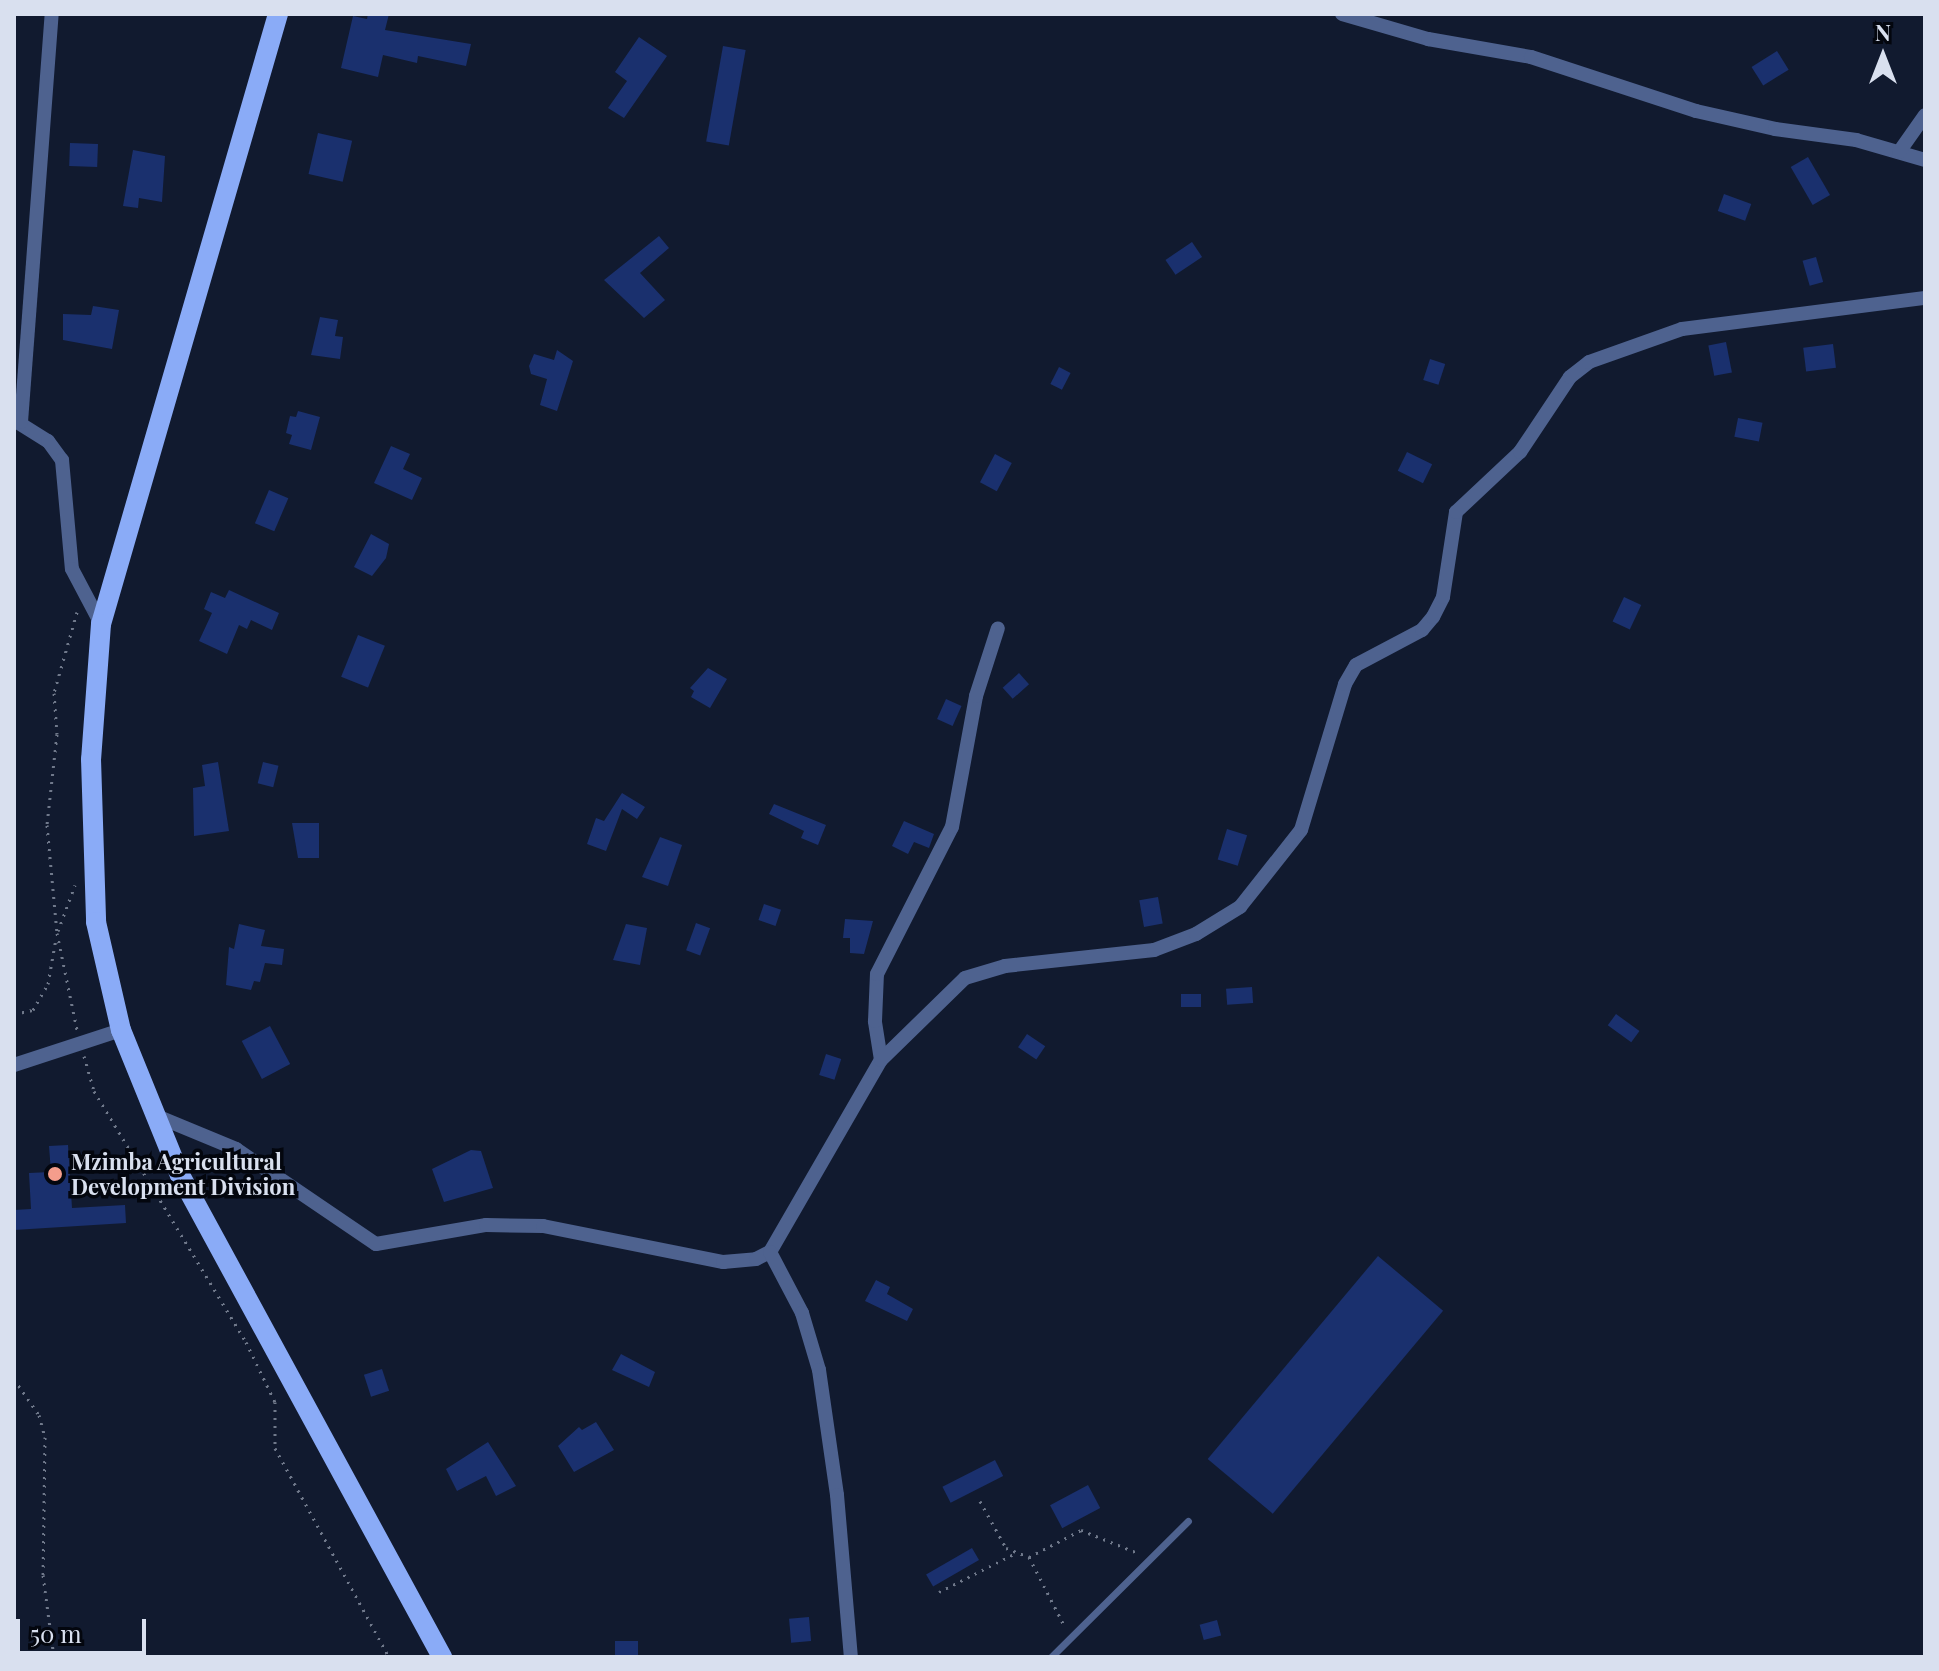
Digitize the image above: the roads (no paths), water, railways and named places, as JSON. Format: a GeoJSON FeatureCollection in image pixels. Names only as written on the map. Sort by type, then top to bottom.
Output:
{"type":"FeatureCollection","features":[{"type":"Feature","properties":{"kind":"main road"},"geometry":{"type":"LineString","coordinates":[[278,14],[101,624],[92,688],[90,844],[96,922],[121,1030],[154,1115],[207,1229],[442,1657]]}},
{"type":"Feature","properties":{"kind":"street"},"geometry":{"type":"LineString","coordinates":[[52,14],[18,421],[57,449],[62,460],[72,569],[101,624]]}},
{"type":"Feature","properties":{"kind":"street"},"geometry":{"type":"LineString","coordinates":[[1342,14],[1428,39],[1531,57],[1696,111],[1925,160]]}},
{"type":"Feature","properties":{"kind":"street"},"geometry":{"type":"LineString","coordinates":[[1899,152],[1925,115]]}},
{"type":"Feature","properties":{"kind":"street"},"geometry":{"type":"LineString","coordinates":[[154,1115],[236,1149],[376,1244],[486,1225],[514,1225],[598,1233],[723,1262],[747,1261],[770,1252],[881,1060],[955,987],[986,969],[1154,950],[1196,934],[1240,907],[1301,830],[1345,684],[1356,665],[1422,630],[1433,617],[1443,597],[1456,512],[1520,452],[1570,377],[1589,362],[1682,329],[1925,298]]}},
{"type":"Feature","properties":{"kind":"street"},"geometry":{"type":"LineString","coordinates":[[881,1060],[875,1021],[877,974],[952,827],[976,696],[998,628]]}},
{"type":"Feature","properties":{"kind":"street"},"geometry":{"type":"LineString","coordinates":[[14,1065],[121,1030]]}},
{"type":"Feature","properties":{"kind":"street"},"geometry":{"type":"LineString","coordinates":[[770,1252],[802,1313],[819,1370],[851,1657]]}},
{"type":"Feature","properties":{"kind":"lane"},"geometry":{"type":"LineString","coordinates":[[1051,1657],[1188,1521]]}},
{"type":"Feature","properties":{"kind":"place","name":"Mzimba Agricultural Development Division"},"geometry":{"type":"Point","coordinates":[55,1174]}}]}
